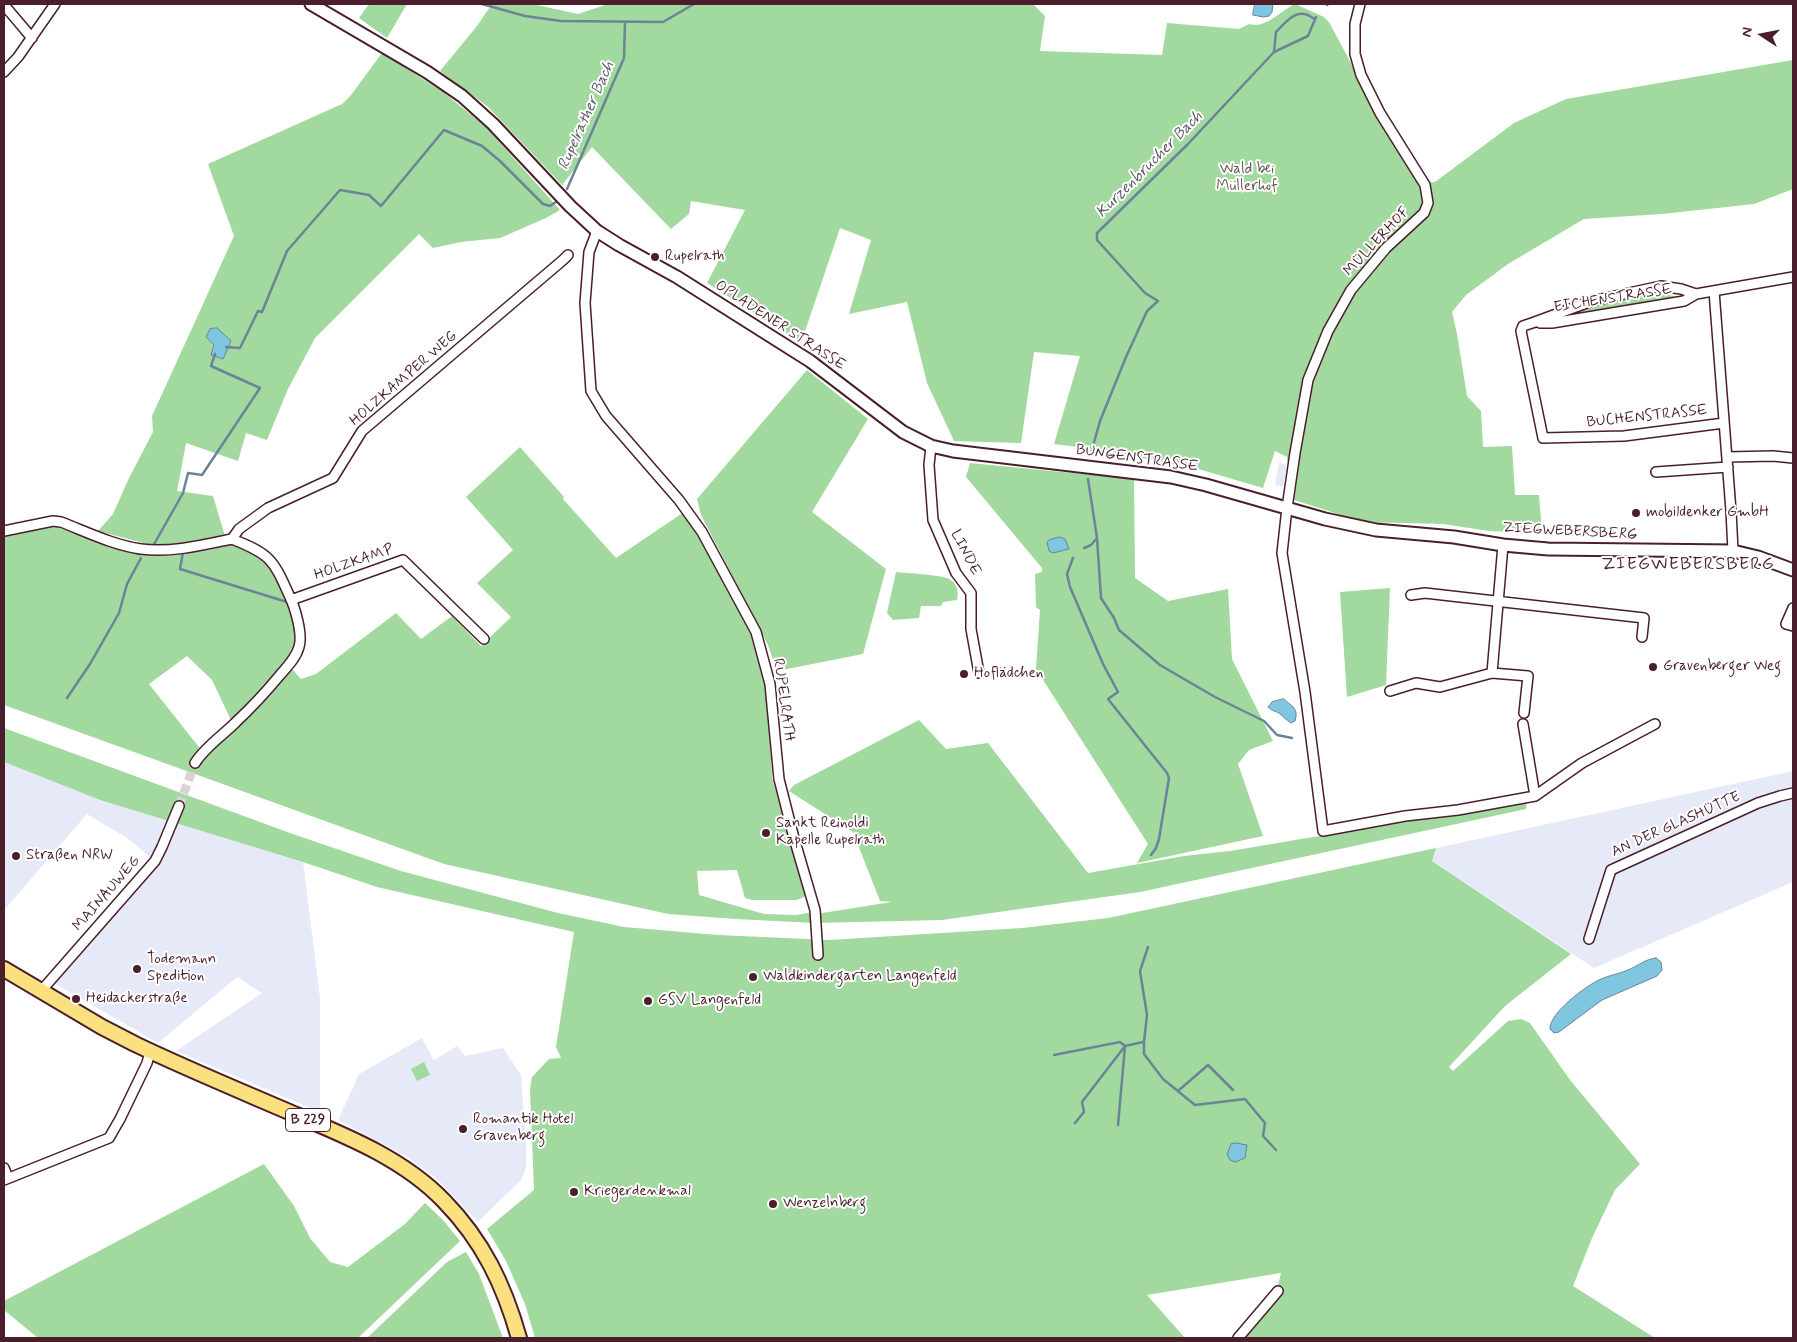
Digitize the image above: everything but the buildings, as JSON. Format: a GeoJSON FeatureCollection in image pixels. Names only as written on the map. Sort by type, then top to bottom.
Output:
{"type":"FeatureCollection","features":[{"type":"Feature","properties":{"kind":"main road","name":"OPLADENER STRASSE"},"geometry":{"type":"LineString","coordinates":[[312,4],[427,72],[462,96],[493,124],[570,206],[597,230],[678,277],[819,367],[903,432],[931,446],[953,451],[1041,462]]}},
{"type":"Feature","properties":{"kind":"main road","name":"BUNGENSTRASSE"},"geometry":{"type":"LineString","coordinates":[[1041,462],[1171,477],[1206,484],[1287,508]]}},
{"type":"Feature","properties":{"kind":"main road","name":"ZIEGWEBERSBERG"},"geometry":{"type":"LineString","coordinates":[[1287,508],[1325,519],[1376,530],[1454,537],[1504,545],[1548,549],[1733,551],[1751,555],[1793,570]]}},
{"type":"Feature","properties":{"kind":"main road","name":"B 229"},"geometry":{"type":"LineString","coordinates":[[4,969],[102,1027],[150,1052],[338,1133],[392,1161],[421,1180],[444,1200],[471,1233],[491,1264],[502,1287],[519,1338]]}},
{"type":"Feature","properties":{"kind":"street"},"geometry":{"type":"LineString","coordinates":[[4,72],[18,57],[55,4]]}},
{"type":"Feature","properties":{"kind":"street","name":"MÜLLERHOF"},"geometry":{"type":"LineString","coordinates":[[1287,508],[1308,380],[1328,331],[1351,290],[1386,248],[1424,213],[1427,207],[1428,196],[1425,185],[1380,113],[1362,75],[1355,54],[1355,24],[1360,4]]}},
{"type":"Feature","properties":{"kind":"street"},"geometry":{"type":"LineString","coordinates":[[4,5],[32,38]]}},
{"type":"Feature","properties":{"kind":"street","name":"RUPELRATH"},"geometry":{"type":"LineString","coordinates":[[597,230],[589,252],[584,303],[591,391],[616,429],[679,500],[702,532],[756,632],[770,684],[779,778],[815,910],[818,954]]}},
{"type":"Feature","properties":{"kind":"street","name":"HOLZKAMPER WEG"},"geometry":{"type":"LineString","coordinates":[[232,539],[240,529],[268,508],[333,478],[362,431],[568,255]]}},
{"type":"Feature","properties":{"kind":"street","name":"EICHENSTRASSE"},"geometry":{"type":"LineString","coordinates":[[1532,323],[1552,323],[1684,301],[1696,294],[1732,286],[1793,277]]}},
{"type":"Feature","properties":{"kind":"street","name":"EICHENSTRASSE"},"geometry":{"type":"LineString","coordinates":[[1543,438],[1521,331],[1523,326],[1592,301],[1661,286],[1681,289],[1696,294]]}},
{"type":"Feature","properties":{"kind":"street"},"geometry":{"type":"LineString","coordinates":[[1714,291],[1733,551]]}},
{"type":"Feature","properties":{"kind":"street","name":"BUCHENSTRASSE"},"geometry":{"type":"LineString","coordinates":[[1543,438],[1624,436],[1724,423]]}},
{"type":"Feature","properties":{"kind":"street","name":"LINDE"},"geometry":{"type":"LineString","coordinates":[[931,446],[929,465],[933,520],[956,573],[971,593],[971,629],[979,673]]}},
{"type":"Feature","properties":{"kind":"street"},"geometry":{"type":"LineString","coordinates":[[1727,457],[1773,456],[1793,458]]}},
{"type":"Feature","properties":{"kind":"street"},"geometry":{"type":"LineString","coordinates":[[1656,472],[1728,467]]}},
{"type":"Feature","properties":{"kind":"street"},"geometry":{"type":"LineString","coordinates":[[1287,508],[1282,553],[1305,692],[1324,831],[1405,816],[1458,810],[1535,796],[1582,763],[1655,724]]}},
{"type":"Feature","properties":{"kind":"street"},"geometry":{"type":"LineString","coordinates":[[4,531],[54,521],[117,543],[152,550],[200,546],[232,539],[250,546],[272,561],[291,600],[300,640],[298,651],[254,704],[194,763]]}},
{"type":"Feature","properties":{"kind":"street"},"geometry":{"type":"LineString","coordinates":[[1492,674],[1504,545]]}},
{"type":"Feature","properties":{"kind":"street","name":"HOLZKAMP"},"geometry":{"type":"LineString","coordinates":[[291,600],[403,560],[484,639]]}},
{"type":"Feature","properties":{"kind":"street"},"geometry":{"type":"LineString","coordinates":[[1411,595],[1425,592],[1644,618],[1642,637]]}},
{"type":"Feature","properties":{"kind":"street"},"geometry":{"type":"LineString","coordinates":[[1793,608],[1786,624],[1793,626]]}},
{"type":"Feature","properties":{"kind":"street"},"geometry":{"type":"LineString","coordinates":[[1390,691],[1416,683],[1440,687],[1492,674],[1528,676],[1524,714]]}},
{"type":"Feature","properties":{"kind":"street"},"geometry":{"type":"LineString","coordinates":[[1523,724],[1535,796]]}},
{"type":"Feature","properties":{"kind":"street","name":"AN DER GLASHÜTTE"},"geometry":{"type":"LineString","coordinates":[[1588,939],[1610,870],[1758,803],[1793,793]]}},
{"type":"Feature","properties":{"kind":"street","name":"MAINAUWEG"},"geometry":{"type":"LineString","coordinates":[[41,991],[155,861],[179,806]]}},
{"type":"Feature","properties":{"kind":"street"},"geometry":{"type":"LineString","coordinates":[[4,1168],[6,1179],[109,1138],[147,1064],[150,1052]]}},
{"type":"Feature","properties":{"kind":"street"},"geometry":{"type":"LineString","coordinates":[[1238,1338],[1278,1291]]}},
{"type":"Feature","properties":{"kind":"shaded area"},"geometry":{"type":"Polygon","coordinates":[[[1279,463],[1287,465],[1283,487],[1275,485],[1279,463]]]}},
{"type":"Feature","properties":{"kind":"shaded area"},"geometry":{"type":"Polygon","coordinates":[[[4,762],[100,800],[303,862],[320,998],[320,1112],[176,1051],[262,993],[237,977],[158,1043],[54,983],[158,862],[127,838],[87,814],[4,910],[4,762]]]}},
{"type":"Feature","properties":{"kind":"shaded area"},"geometry":{"type":"Polygon","coordinates":[[[1793,771],[1793,882],[1594,968],[1432,861],[1436,848],[1793,771]]]}},
{"type":"Feature","properties":{"kind":"shaded area"},"geometry":{"type":"Polygon","coordinates":[[[422,1038],[434,1060],[457,1046],[465,1056],[503,1048],[521,1075],[526,1168],[521,1180],[478,1222],[438,1180],[409,1158],[338,1120],[359,1074],[422,1038]]]}},
{"type":"Feature","properties":{"kind":"green space"},"geometry":{"type":"Polygon","coordinates":[[[369,4],[407,4],[387,38],[359,18],[369,4]]]}},
{"type":"Feature","properties":{"kind":"green space","name":"Wald bei Müllerhof"},"geometry":{"type":"Polygon","coordinates":[[[492,4],[532,4],[578,14],[608,4],[1033,4],[1045,16],[1040,51],[1162,55],[1167,23],[1239,29],[1249,24],[1255,25],[1267,22],[1295,4],[1324,17],[1329,22],[1419,183],[1435,182],[1514,123],[1566,99],[1793,60],[1793,189],[1754,204],[1662,214],[1584,219],[1508,264],[1466,295],[1452,312],[1467,396],[1481,411],[1483,447],[1512,446],[1515,495],[1539,495],[1542,533],[1489,531],[1443,524],[1363,522],[1291,499],[1287,457],[1275,451],[1263,488],[1198,469],[1102,450],[1054,444],[1080,356],[1034,352],[1021,443],[954,441],[927,383],[907,302],[849,314],[871,240],[840,228],[801,343],[707,283],[745,210],[691,201],[689,214],[671,229],[592,147],[562,185],[488,107],[440,71],[477,26],[492,4]]]}},
{"type":"Feature","properties":{"kind":"green space"},"geometry":{"type":"Polygon","coordinates":[[[382,53],[443,92],[485,126],[560,210],[500,238],[461,242],[433,248],[419,234],[315,338],[288,389],[267,440],[246,433],[238,461],[186,443],[177,491],[213,496],[225,536],[166,547],[98,531],[113,514],[153,432],[152,416],[234,236],[208,164],[342,104],[351,95],[382,53]]]}},
{"type":"Feature","properties":{"kind":"green space"},"geometry":{"type":"Polygon","coordinates":[[[1658,291],[1681,299],[1571,317],[1569,312],[1611,300],[1658,291]]]}},
{"type":"Feature","properties":{"kind":"green space"},"geometry":{"type":"Polygon","coordinates":[[[807,370],[868,419],[812,512],[886,569],[863,654],[777,671],[768,645],[701,515],[697,499],[807,370]]]}},
{"type":"Feature","properties":{"kind":"green space"},"geometry":{"type":"Polygon","coordinates":[[[520,447],[616,558],[684,512],[696,529],[752,631],[766,686],[772,778],[806,896],[797,900],[752,900],[745,898],[737,870],[697,871],[699,895],[764,914],[796,915],[813,912],[816,914],[892,902],[880,901],[853,832],[789,791],[794,785],[919,720],[946,749],[988,743],[1088,873],[1527,801],[1526,809],[1140,892],[942,920],[814,923],[736,919],[668,914],[444,864],[4,705],[4,536],[48,524],[133,553],[208,550],[233,544],[261,556],[274,570],[294,623],[295,646],[282,667],[231,720],[212,680],[187,656],[149,684],[206,756],[263,702],[291,668],[301,679],[316,674],[396,613],[421,639],[452,616],[481,646],[511,617],[477,583],[513,550],[466,497],[520,447]]]}},
{"type":"Feature","properties":{"kind":"green space"},"geometry":{"type":"Polygon","coordinates":[[[970,463],[1134,479],[1135,578],[1168,601],[1228,589],[1232,659],[1273,741],[1249,750],[1238,764],[1263,836],[1137,863],[1148,844],[1036,669],[1040,610],[1036,607],[1035,574],[1042,572],[1042,568],[966,477],[970,463]]]}},
{"type":"Feature","properties":{"kind":"green space"},"geometry":{"type":"Polygon","coordinates":[[[896,572],[932,575],[949,579],[957,588],[957,600],[943,602],[941,606],[921,606],[919,618],[893,620],[887,613],[896,572]]]}},
{"type":"Feature","properties":{"kind":"green space"},"geometry":{"type":"Polygon","coordinates":[[[1390,588],[1386,685],[1347,697],[1340,592],[1390,588]]]}},
{"type":"Feature","properties":{"kind":"green space"},"geometry":{"type":"Polygon","coordinates":[[[4,728],[290,833],[401,871],[558,913],[624,927],[718,935],[829,940],[1022,928],[1108,918],[1436,848],[1432,861],[1571,954],[1505,1006],[1449,1067],[1453,1071],[1508,1021],[1521,1019],[1530,1023],[1570,1080],[1640,1164],[1615,1190],[1592,1238],[1573,1286],[1655,1338],[1234,1338],[1278,1285],[1281,1273],[1147,1295],[1185,1338],[535,1338],[525,1304],[506,1261],[487,1229],[534,1190],[530,1089],[532,1077],[549,1059],[561,1058],[556,1047],[574,932],[377,887],[303,862],[100,800],[4,762],[4,728]]]}},
{"type":"Feature","properties":{"kind":"green space"},"geometry":{"type":"Polygon","coordinates":[[[424,1062],[430,1075],[417,1081],[411,1069],[424,1062]]]}},
{"type":"Feature","properties":{"kind":"green space"},"geometry":{"type":"Polygon","coordinates":[[[264,1164],[294,1206],[310,1238],[330,1262],[348,1267],[405,1224],[425,1203],[443,1220],[460,1241],[358,1338],[38,1338],[4,1310],[4,1301],[264,1164]]]}},
{"type":"Feature","properties":{"kind":"green space"},"geometry":{"type":"Polygon","coordinates":[[[466,1252],[479,1274],[503,1338],[367,1338],[447,1262],[466,1252]]]}},
{"type":"Feature","properties":{"kind":"water"},"geometry":{"type":"Polygon","coordinates":[[[1255,4],[1273,4],[1272,12],[1269,16],[1263,17],[1253,15],[1255,4]]]}},
{"type":"Feature","properties":{"kind":"water"},"geometry":{"type":"Polygon","coordinates":[[[217,328],[231,341],[223,359],[211,355],[214,345],[206,337],[210,329],[217,328]]]}},
{"type":"Feature","properties":{"kind":"water"},"geometry":{"type":"Polygon","coordinates":[[[1060,537],[1065,539],[1069,549],[1053,553],[1049,551],[1047,542],[1060,537]]]}},
{"type":"Feature","properties":{"kind":"water"},"geometry":{"type":"Polygon","coordinates":[[[1284,699],[1292,706],[1296,713],[1295,721],[1291,723],[1268,707],[1272,702],[1284,699]]]}},
{"type":"Feature","properties":{"kind":"water"},"geometry":{"type":"Polygon","coordinates":[[[1656,958],[1661,962],[1662,970],[1657,976],[1602,1000],[1559,1032],[1554,1033],[1550,1029],[1551,1023],[1562,1008],[1587,987],[1601,979],[1656,958]]]}},
{"type":"Feature","properties":{"kind":"water"},"geometry":{"type":"Polygon","coordinates":[[[1231,1144],[1247,1145],[1245,1158],[1235,1162],[1230,1160],[1227,1154],[1231,1144]]]}},
{"type":"Feature","properties":{"kind":"waterway"},"geometry":{"type":"LineString","coordinates":[[482,4],[525,16],[561,21],[663,22],[694,4]]}},
{"type":"Feature","properties":{"kind":"waterway","name":"Kurzenbrucher Bach"},"geometry":{"type":"LineString","coordinates":[[1091,453],[1100,421],[1126,357],[1147,311],[1158,301],[1145,293],[1097,240],[1097,233],[1188,144],[1274,52],[1276,32],[1285,23],[1292,17],[1300,14],[1315,19]]}},
{"type":"Feature","properties":{"kind":"waterway","name":"Kurzenbrucher Bach"},"geometry":{"type":"LineString","coordinates":[[1274,52],[1308,36],[1316,17]]}},
{"type":"Feature","properties":{"kind":"waterway","name":"Rupelrather Bach"},"geometry":{"type":"LineString","coordinates":[[567,189],[624,58],[625,22]]}},
{"type":"Feature","properties":{"kind":"waterway","name":"Rupelrather Bach"},"geometry":{"type":"LineString","coordinates":[[226,347],[240,348],[258,311],[262,312],[287,251],[340,190],[369,195],[381,206],[444,130],[482,146],[500,161],[543,204],[550,206],[556,202]]}},
{"type":"Feature","properties":{"kind":"waterway","name":"Rupelrather Bach"},"geometry":{"type":"LineString","coordinates":[[153,546],[183,493],[188,473],[202,475],[260,388],[211,366],[215,354]]}},
{"type":"Feature","properties":{"kind":"waterway","name":"Kurzenbrucher Bach"},"geometry":{"type":"LineString","coordinates":[[1084,548],[1091,545],[1097,538],[1088,479]]}},
{"type":"Feature","properties":{"kind":"waterway"},"geometry":{"type":"LineString","coordinates":[[1097,538],[1101,598],[1114,618],[1119,630],[1160,665],[1215,697],[1264,721],[1277,735],[1292,738]]}},
{"type":"Feature","properties":{"kind":"waterway"},"geometry":{"type":"LineString","coordinates":[[129,551],[139,554],[145,553]]}},
{"type":"Feature","properties":{"kind":"waterway"},"geometry":{"type":"LineString","coordinates":[[181,552],[183,552],[180,569],[287,602]]}},
{"type":"Feature","properties":{"kind":"waterway","name":"Rupelrather Bach"},"geometry":{"type":"LineString","coordinates":[[67,698],[90,664],[119,613],[127,584],[141,558]]}},
{"type":"Feature","properties":{"kind":"waterway","name":"Kurzenbrucher Bach"},"geometry":{"type":"LineString","coordinates":[[1073,558],[1067,574],[1070,587],[1103,664],[1118,692],[1108,699],[1169,778],[1159,839],[1151,855]]}},
{"type":"Feature","properties":{"kind":"waterway","name":"Kurzenbrucher Bach"},"geometry":{"type":"LineString","coordinates":[[1148,947],[1140,971],[1147,1015],[1144,1054],[1163,1079],[1195,1105],[1245,1099],[1265,1123],[1263,1136],[1276,1150]]}},
{"type":"Feature","properties":{"kind":"waterway"},"geometry":{"type":"LineString","coordinates":[[1054,1055],[1120,1042],[1125,1046],[1118,1125]]}},
{"type":"Feature","properties":{"kind":"waterway"},"geometry":{"type":"LineString","coordinates":[[1075,1123],[1084,1112],[1082,1102],[1125,1046],[1143,1042]]}},
{"type":"Feature","properties":{"kind":"waterway"},"geometry":{"type":"LineString","coordinates":[[1178,1091],[1208,1065],[1233,1090]]}},
{"type":"Feature","properties":{"kind":"tunnel"},"geometry":{"type":"LineString","coordinates":[[179,806],[195,763]]}},
{"type":"Feature","properties":{"kind":"place","name":"Rupelrath"},"geometry":{"type":"Point","coordinates":[655,257]}},
{"type":"Feature","properties":{"kind":"place","name":"mobildenker GmbH"},"geometry":{"type":"Point","coordinates":[1636,513]}},
{"type":"Feature","properties":{"kind":"place","name":"Gravenberger Weg"},"geometry":{"type":"Point","coordinates":[1653,667]}},
{"type":"Feature","properties":{"kind":"place","name":"Hoflädchen"},"geometry":{"type":"Point","coordinates":[964,674]}},
{"type":"Feature","properties":{"kind":"place","name":"Sankt Reinoldi Kapelle Rupelrath"},"geometry":{"type":"Point","coordinates":[766,833]}},
{"type":"Feature","properties":{"kind":"place","name":"Straßen NRW"},"geometry":{"type":"Point","coordinates":[16,856]}},
{"type":"Feature","properties":{"kind":"place","name":"Todemann Spedition"},"geometry":{"type":"Point","coordinates":[137,969]}},
{"type":"Feature","properties":{"kind":"place","name":"Waldkindergarten Langenfeld"},"geometry":{"type":"Point","coordinates":[753,977]}},
{"type":"Feature","properties":{"kind":"place","name":"Heidackerstraße"},"geometry":{"type":"Point","coordinates":[76,999]}},
{"type":"Feature","properties":{"kind":"place","name":"GSV Langenfeld"},"geometry":{"type":"Point","coordinates":[648,1001]}},
{"type":"Feature","properties":{"kind":"place","name":"Romantik Hotel Gravenberg"},"geometry":{"type":"Point","coordinates":[463,1129]}},
{"type":"Feature","properties":{"kind":"place","name":"Kriegerdenkmal"},"geometry":{"type":"Point","coordinates":[574,1192]}},
{"type":"Feature","properties":{"kind":"place","name":"Wenzelnberg"},"geometry":{"type":"Point","coordinates":[773,1204]}},
{"type":"Feature","properties":{"kind":"district","name":"ZIEGWEBERSBERG"},"geometry":{"type":"Point","coordinates":[1688,565]}}]}
